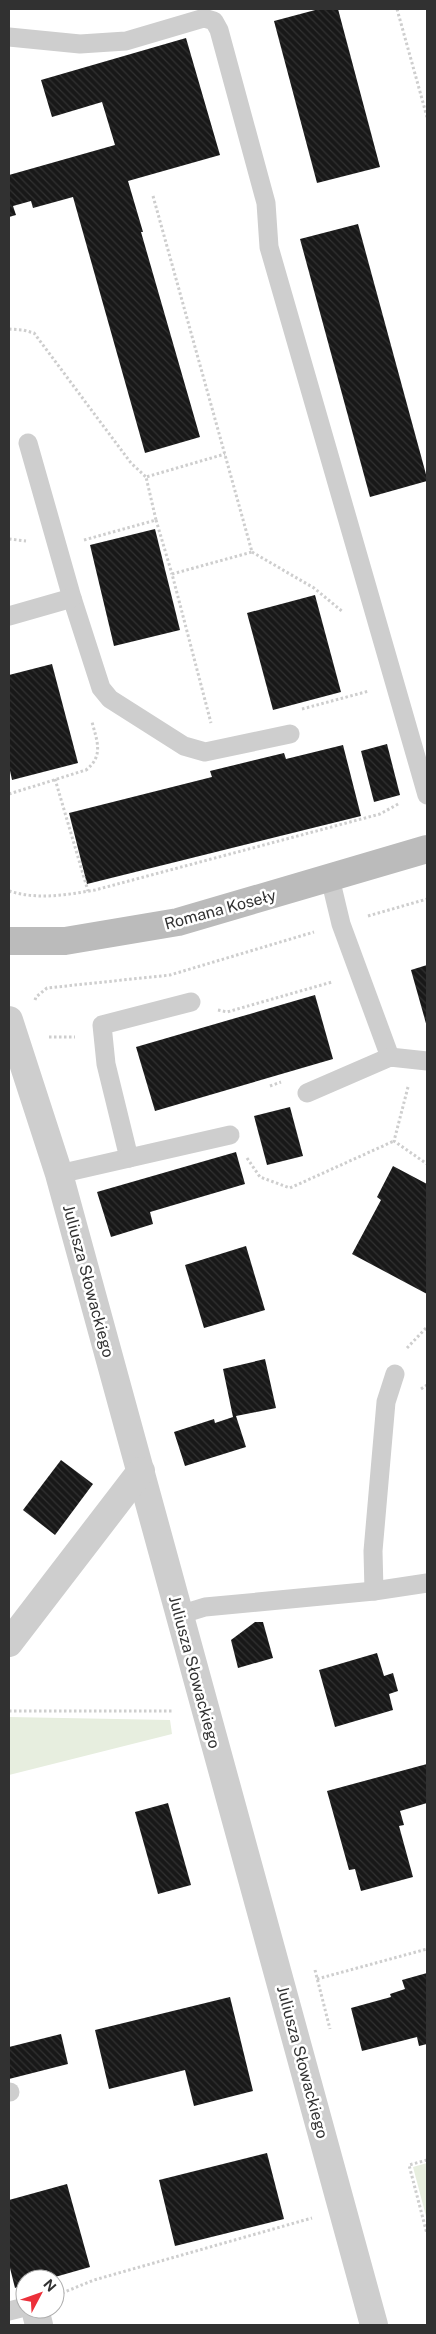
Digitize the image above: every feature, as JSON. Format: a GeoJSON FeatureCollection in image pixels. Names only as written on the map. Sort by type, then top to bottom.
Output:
{"type":"FeatureCollection","features":[{"type":"Feature","properties":{"kind":"street","name":"Romana Koseły"},"geometry":{"type":"LineString","coordinates":[[9,941],[65,942],[178,922],[427,849]]}},
{"type":"Feature","properties":{"kind":"street","name":"Juliusza Słowackiego"},"geometry":{"type":"LineString","coordinates":[[9,1020],[59,1174],[374,2325]]}},
{"type":"Feature","properties":{"kind":"street"},"geometry":{"type":"LineString","coordinates":[[9,1643],[141,1471]]}},
{"type":"Feature","properties":{"kind":"lane"},"geometry":{"type":"LineString","coordinates":[[9,37],[80,44],[126,41],[204,18],[214,21],[219,30],[266,202],[269,247],[427,795]]}},
{"type":"Feature","properties":{"kind":"lane"},"geometry":{"type":"LineString","coordinates":[[28,443],[72,598],[101,688],[110,699],[184,746],[205,752],[290,734]]}},
{"type":"Feature","properties":{"kind":"lane"},"geometry":{"type":"LineString","coordinates":[[9,616],[72,598]]}},
{"type":"Feature","properties":{"kind":"lane"},"geometry":{"type":"LineString","coordinates":[[330,878],[341,924],[390,1057]]}},
{"type":"Feature","properties":{"kind":"lane"},"geometry":{"type":"LineString","coordinates":[[129,1158],[106,1064],[102,1025],[191,1002]]}},
{"type":"Feature","properties":{"kind":"lane"},"geometry":{"type":"LineString","coordinates":[[307,1093],[390,1057],[421,1060]]}},
{"type":"Feature","properties":{"kind":"lane"},"geometry":{"type":"LineString","coordinates":[[59,1174],[230,1135]]}},
{"type":"Feature","properties":{"kind":"lane"},"geometry":{"type":"LineString","coordinates":[[374,1591],[373,1551],[386,1402],[395,1374]]}},
{"type":"Feature","properties":{"kind":"lane"},"geometry":{"type":"LineString","coordinates":[[179,1615],[205,1607],[374,1591],[427,1583]]}},
{"type":"Feature","properties":{"kind":"path"},"geometry":{"type":"LineString","coordinates":[[397,9],[427,117]]}},
{"type":"Feature","properties":{"kind":"path"},"geometry":{"type":"LineString","coordinates":[[154,196],[252,552],[314,588],[348,616]]}},
{"type":"Feature","properties":{"kind":"path"},"geometry":{"type":"LineString","coordinates":[[9,329],[34,333],[131,463],[146,477],[218,749]]}},
{"type":"Feature","properties":{"kind":"path"},"geometry":{"type":"LineString","coordinates":[[146,477],[226,454]]}},
{"type":"Feature","properties":{"kind":"path"},"geometry":{"type":"LineString","coordinates":[[58,546],[156,520]]}},
{"type":"Feature","properties":{"kind":"path"},"geometry":{"type":"LineString","coordinates":[[172,574],[252,552]]}},
{"type":"Feature","properties":{"kind":"path"},"geometry":{"type":"LineString","coordinates":[[9,794],[86,770],[94,764],[99,755],[90,716]]}},
{"type":"Feature","properties":{"kind":"path"},"geometry":{"type":"LineString","coordinates":[[55,779],[88,891]]}},
{"type":"Feature","properties":{"kind":"path"},"geometry":{"type":"LineString","coordinates":[[9,890],[26,896],[63,896],[88,891],[380,814],[398,805],[405,798]]}},
{"type":"Feature","properties":{"kind":"path"},"geometry":{"type":"LineString","coordinates":[[34,1003],[36,997],[47,988],[170,975],[427,899]]}},
{"type":"Feature","properties":{"kind":"path"},"geometry":{"type":"LineString","coordinates":[[191,1002],[226,1012],[341,980]]}},
{"type":"Feature","properties":{"kind":"path"},"geometry":{"type":"LineString","coordinates":[[39,1037],[103,1038]]}},
{"type":"Feature","properties":{"kind":"path"},"geometry":{"type":"LineString","coordinates":[[230,1135],[260,1176],[290,1188],[394,1141],[421,1060]]}},
{"type":"Feature","properties":{"kind":"path"},"geometry":{"type":"LineString","coordinates":[[270,1086],[288,1080]]}},
{"type":"Feature","properties":{"kind":"path"},"geometry":{"type":"LineString","coordinates":[[394,1141],[427,1164]]}},
{"type":"Feature","properties":{"kind":"path"},"geometry":{"type":"LineString","coordinates":[[9,1711],[175,1711]]}},
{"type":"Feature","properties":{"kind":"path"},"geometry":{"type":"LineString","coordinates":[[317,1979],[427,1949]]}},
{"type":"Feature","properties":{"kind":"path"},"geometry":{"type":"LineString","coordinates":[[427,2160],[409,2165],[427,2234]]}},
{"type":"Feature","properties":{"kind":"path"},"geometry":{"type":"LineString","coordinates":[[65,2292],[94,2280],[315,2217]]}},
{"type":"Feature","properties":{"kind":"green space"},"geometry":{"type":"Polygon","coordinates":[[[9,1717],[170,1720],[172,1734],[9,1775],[9,1717]]]}},
{"type":"Feature","properties":{"kind":"green space"},"geometry":{"type":"Polygon","coordinates":[[[427,2163],[427,2220],[413,2167],[427,2163]]]}},
{"type":"Feature","properties":{"kind":"building"},"geometry":{"type":"Polygon","coordinates":[[[319,9],[338,9],[380,167],[317,183],[274,21],[319,9]]]}},
{"type":"Feature","properties":{"kind":"building"},"geometry":{"type":"Polygon","coordinates":[[[186,38],[220,155],[128,181],[200,437],[145,453],[73,197],[33,208],[31,201],[13,206],[16,215],[9,217],[9,175],[115,145],[102,102],[52,117],[41,80],[186,38]]]}},
{"type":"Feature","properties":{"kind":"building"},"geometry":{"type":"Polygon","coordinates":[[[358,224],[427,478],[427,481],[370,497],[300,239],[358,224]]]}},
{"type":"Feature","properties":{"kind":"building"},"geometry":{"type":"Polygon","coordinates":[[[155,529],[180,630],[114,646],[90,545],[155,529]]]}},
{"type":"Feature","properties":{"kind":"building"},"geometry":{"type":"Polygon","coordinates":[[[315,595],[341,692],[273,710],[247,613],[315,595]]]}},
{"type":"Feature","properties":{"kind":"building"},"geometry":{"type":"Polygon","coordinates":[[[52,664],[78,763],[12,780],[9,766],[9,675],[52,664]]]}},
{"type":"Feature","properties":{"kind":"building"},"geometry":{"type":"Polygon","coordinates":[[[387,744],[400,795],[374,802],[361,751],[387,744]]]}},
{"type":"Feature","properties":{"kind":"building"},"geometry":{"type":"Polygon","coordinates":[[[343,745],[361,816],[87,884],[69,813],[212,777],[210,771],[284,753],[286,759],[343,745]]]}},
{"type":"Feature","properties":{"kind":"building"},"geometry":{"type":"Polygon","coordinates":[[[427,965],[427,1027],[411,970],[427,965]]]}},
{"type":"Feature","properties":{"kind":"building"},"geometry":{"type":"Polygon","coordinates":[[[315,995],[333,1059],[155,1111],[136,1047],[315,995]]]}},
{"type":"Feature","properties":{"kind":"building"},"geometry":{"type":"Polygon","coordinates":[[[290,1107],[303,1156],[267,1165],[254,1116],[290,1107]]]}},
{"type":"Feature","properties":{"kind":"building"},"geometry":{"type":"Polygon","coordinates":[[[236,1152],[245,1184],[150,1212],[153,1224],[111,1237],[97,1192],[236,1152]]]}},
{"type":"Feature","properties":{"kind":"building"},"geometry":{"type":"Polygon","coordinates":[[[393,1166],[427,1184],[427,1294],[352,1254],[381,1200],[377,1197],[393,1166]]]}},
{"type":"Feature","properties":{"kind":"building"},"geometry":{"type":"Polygon","coordinates":[[[246,1246],[265,1310],[204,1328],[185,1265],[246,1246]]]}},
{"type":"Feature","properties":{"kind":"building"},"geometry":{"type":"Polygon","coordinates":[[[265,1359],[276,1408],[236,1416],[246,1447],[185,1466],[174,1432],[214,1419],[215,1423],[233,1417],[223,1369],[265,1359]]]}},
{"type":"Feature","properties":{"kind":"building"},"geometry":{"type":"Polygon","coordinates":[[[61,1460],[93,1484],[55,1535],[23,1510],[61,1460]]]}},
{"type":"Feature","properties":{"kind":"building"},"geometry":{"type":"Polygon","coordinates":[[[255,1622],[263,1622],[273,1658],[238,1668],[231,1640],[255,1622]]]}},
{"type":"Feature","properties":{"kind":"building"},"geometry":{"type":"Polygon","coordinates":[[[377,1653],[384,1676],[393,1673],[398,1691],[389,1694],[393,1710],[335,1727],[319,1670],[377,1653]]]}},
{"type":"Feature","properties":{"kind":"building"},"geometry":{"type":"Polygon","coordinates":[[[427,1764],[427,1803],[400,1811],[404,1825],[399,1826],[413,1877],[361,1891],[355,1869],[349,1870],[327,1791],[427,1764]]]}},
{"type":"Feature","properties":{"kind":"building"},"geometry":{"type":"Polygon","coordinates":[[[168,1803],[191,1885],[158,1894],[135,1812],[168,1803]]]}},
{"type":"Feature","properties":{"kind":"building"},"geometry":{"type":"Polygon","coordinates":[[[427,1973],[427,2044],[419,2046],[417,2037],[362,2051],[351,2008],[391,1997],[390,1994],[405,1989],[402,1980],[427,1973]]]}},
{"type":"Feature","properties":{"kind":"building"},"geometry":{"type":"Polygon","coordinates":[[[230,1997],[253,2091],[194,2106],[185,2070],[109,2089],[95,2030],[230,1997]]]}},
{"type":"Feature","properties":{"kind":"building"},"geometry":{"type":"Polygon","coordinates":[[[61,2034],[68,2064],[9,2079],[9,2047],[61,2034]]]}},
{"type":"Feature","properties":{"kind":"building"},"geometry":{"type":"Polygon","coordinates":[[[267,2153],[284,2219],[175,2246],[159,2180],[267,2153]]]}},
{"type":"Feature","properties":{"kind":"building"},"geometry":{"type":"Polygon","coordinates":[[[67,2184],[90,2267],[65,2274],[65,2269],[15,2269],[15,2288],[9,2264],[9,2200],[67,2184]]]}}]}
